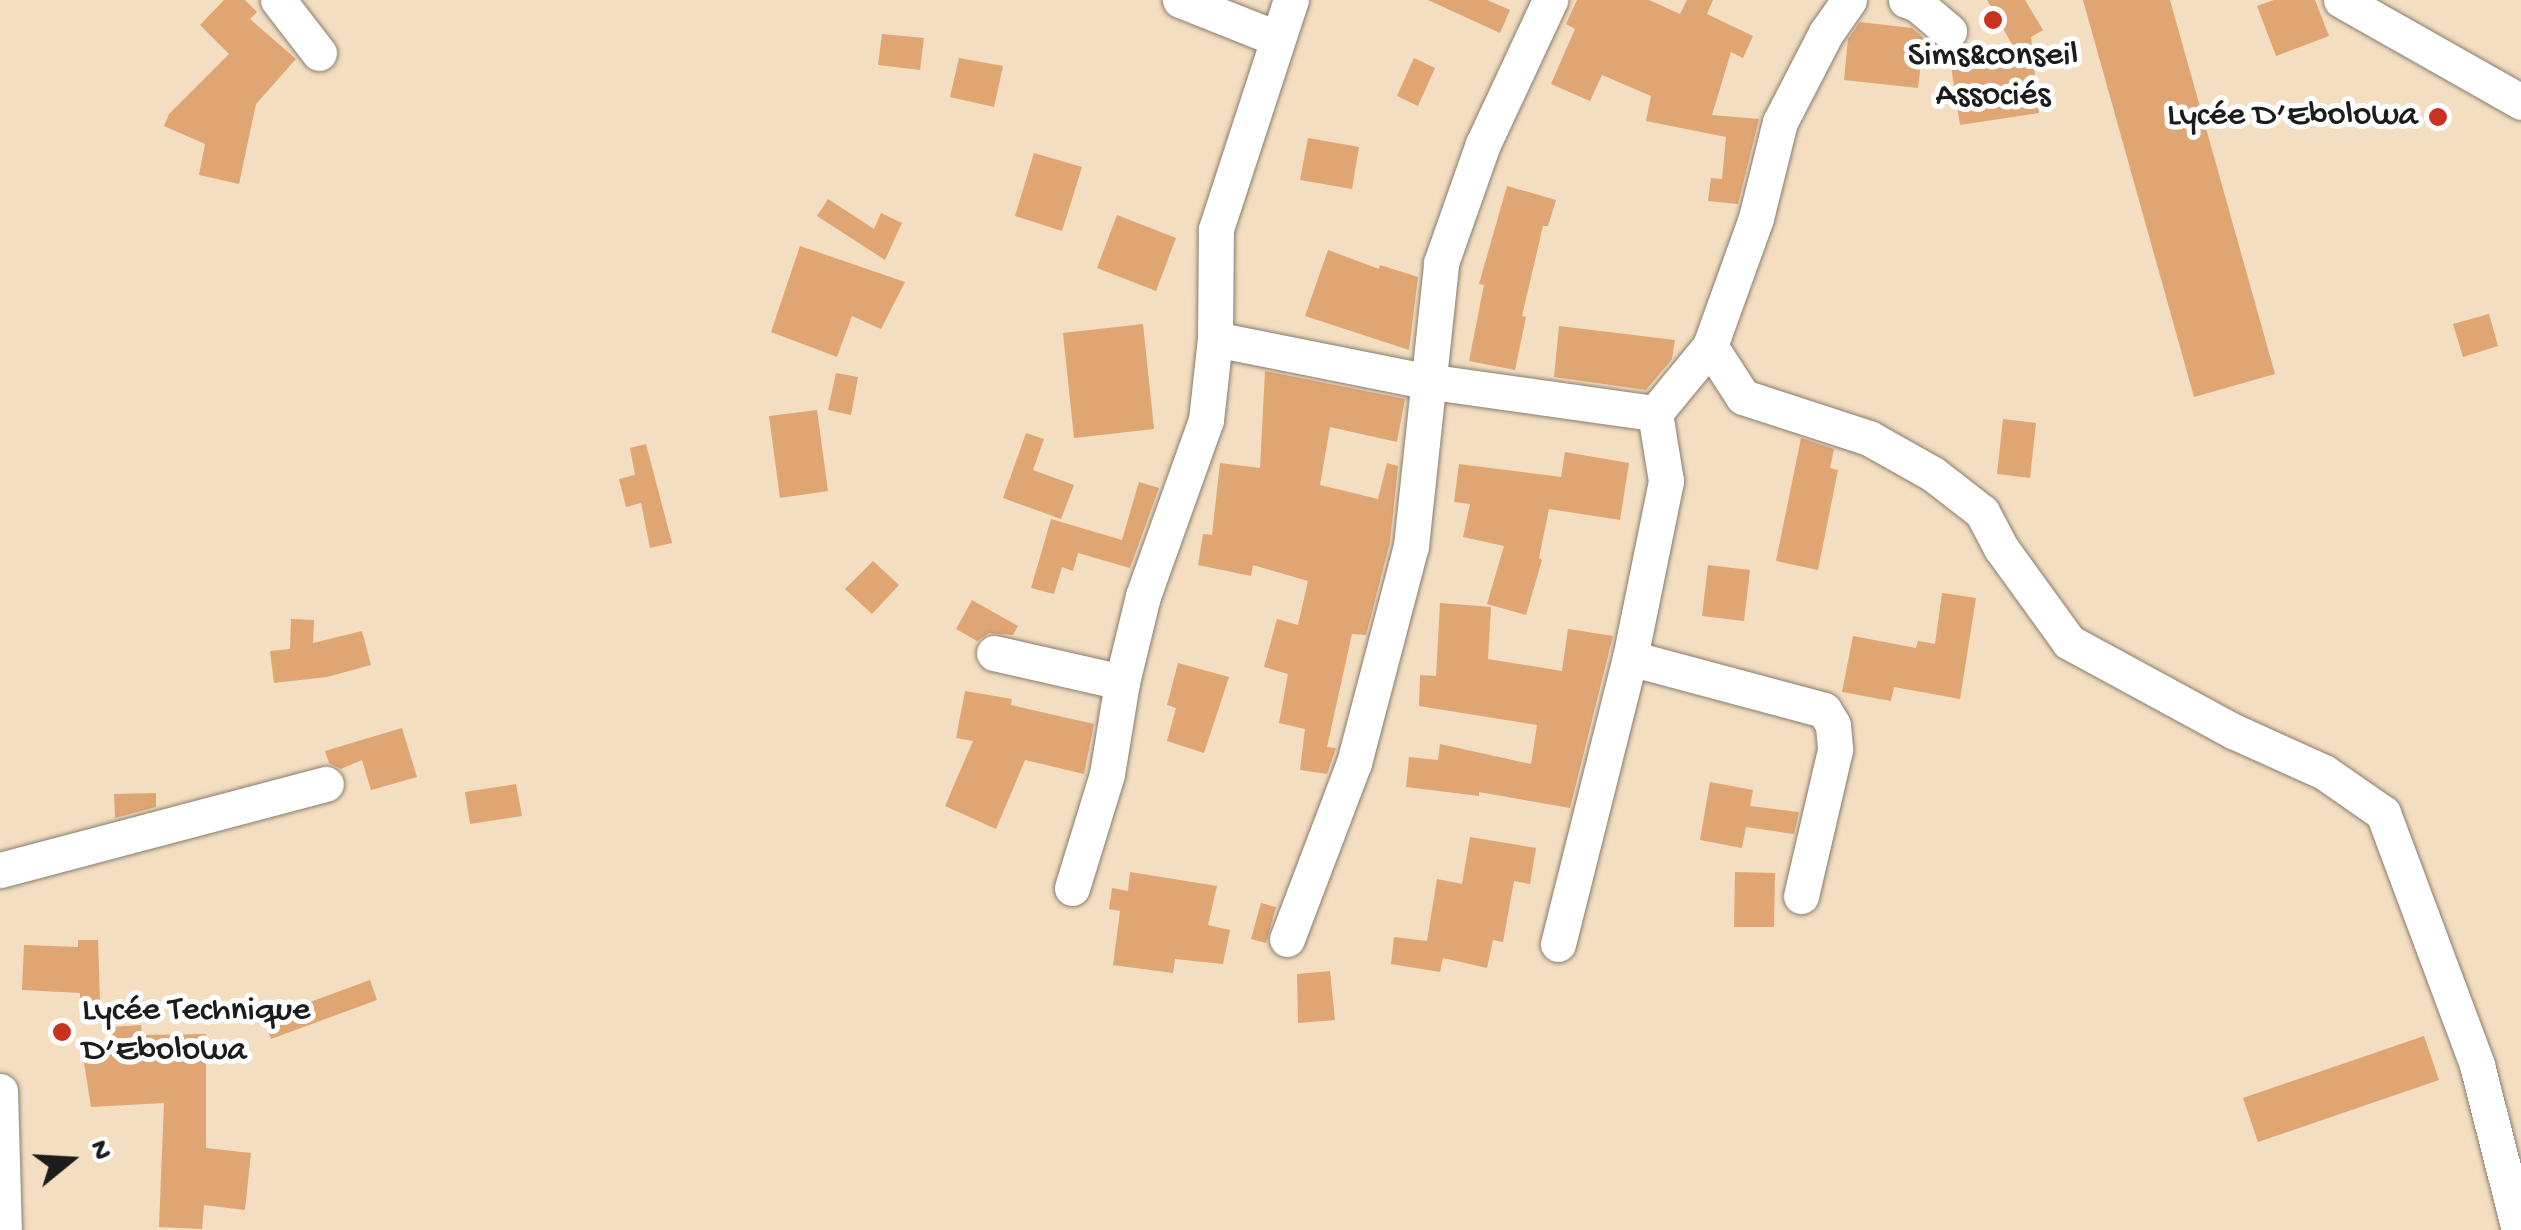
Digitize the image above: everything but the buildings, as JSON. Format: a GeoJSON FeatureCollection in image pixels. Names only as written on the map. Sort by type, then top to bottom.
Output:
{"type":"FeatureCollection","features":[{"type":"Feature","properties":{"kind":"street"},"geometry":{"type":"LineString","coordinates":[[278,0],[318,53]]}},
{"type":"Feature","properties":{"kind":"street"},"geometry":{"type":"LineString","coordinates":[[1180,0],[1276,38]]}},
{"type":"Feature","properties":{"kind":"street"},"geometry":{"type":"LineString","coordinates":[[1072,888],[1107,774],[1122,682],[1143,596],[1206,420],[1214,339],[1216,228],[1291,0]]}},
{"type":"Feature","properties":{"kind":"street"},"geometry":{"type":"LineString","coordinates":[[1288,939],[1354,763],[1411,546],[1441,263],[1484,144],[1550,0]]}},
{"type":"Feature","properties":{"kind":"street"},"geometry":{"type":"LineString","coordinates":[[1558,944],[1630,658],[1666,481],[1654,413],[1710,346],[1756,218],[1780,122],[1826,33],[1849,0]]}},
{"type":"Feature","properties":{"kind":"street"},"geometry":{"type":"LineString","coordinates":[[1906,0],[1918,4],[1949,31]]}},
{"type":"Feature","properties":{"kind":"street"},"geometry":{"type":"LineString","coordinates":[[2341,0],[2521,102]]}},
{"type":"Feature","properties":{"kind":"street"},"geometry":{"type":"LineString","coordinates":[[1214,339],[1426,381],[1654,413]]}},
{"type":"Feature","properties":{"kind":"street"},"geometry":{"type":"LineString","coordinates":[[1710,346],[1742,397],[1869,438],[1934,474],[1982,512],[2001,548],[2069,642],[2233,730],[2324,772],[2384,813],[2477,1065],[2519,1230]]}},
{"type":"Feature","properties":{"kind":"street"},"geometry":{"type":"LineString","coordinates":[[994,652],[1122,682]]}},
{"type":"Feature","properties":{"kind":"street"},"geometry":{"type":"LineString","coordinates":[[1630,658],[1824,710],[1834,726],[1836,750],[1801,896]]}},
{"type":"Feature","properties":{"kind":"street"},"geometry":{"type":"LineString","coordinates":[[0,870],[326,784]]}},
{"type":"Feature","properties":{"kind":"street"},"geometry":{"type":"LineString","coordinates":[[0,1091],[4,1230]]}},
{"type":"Feature","properties":{"kind":"place","name":"Sims&conseil Associés"},"geometry":{"type":"Point","coordinates":[1993,20]}},
{"type":"Feature","properties":{"kind":"place","name":"Lycée D’Ebolowa"},"geometry":{"type":"Point","coordinates":[2438,117]}},
{"type":"Feature","properties":{"kind":"place","name":"Lycée Technique D’Ebolowa"},"geometry":{"type":"Point","coordinates":[62,1032]}}]}
